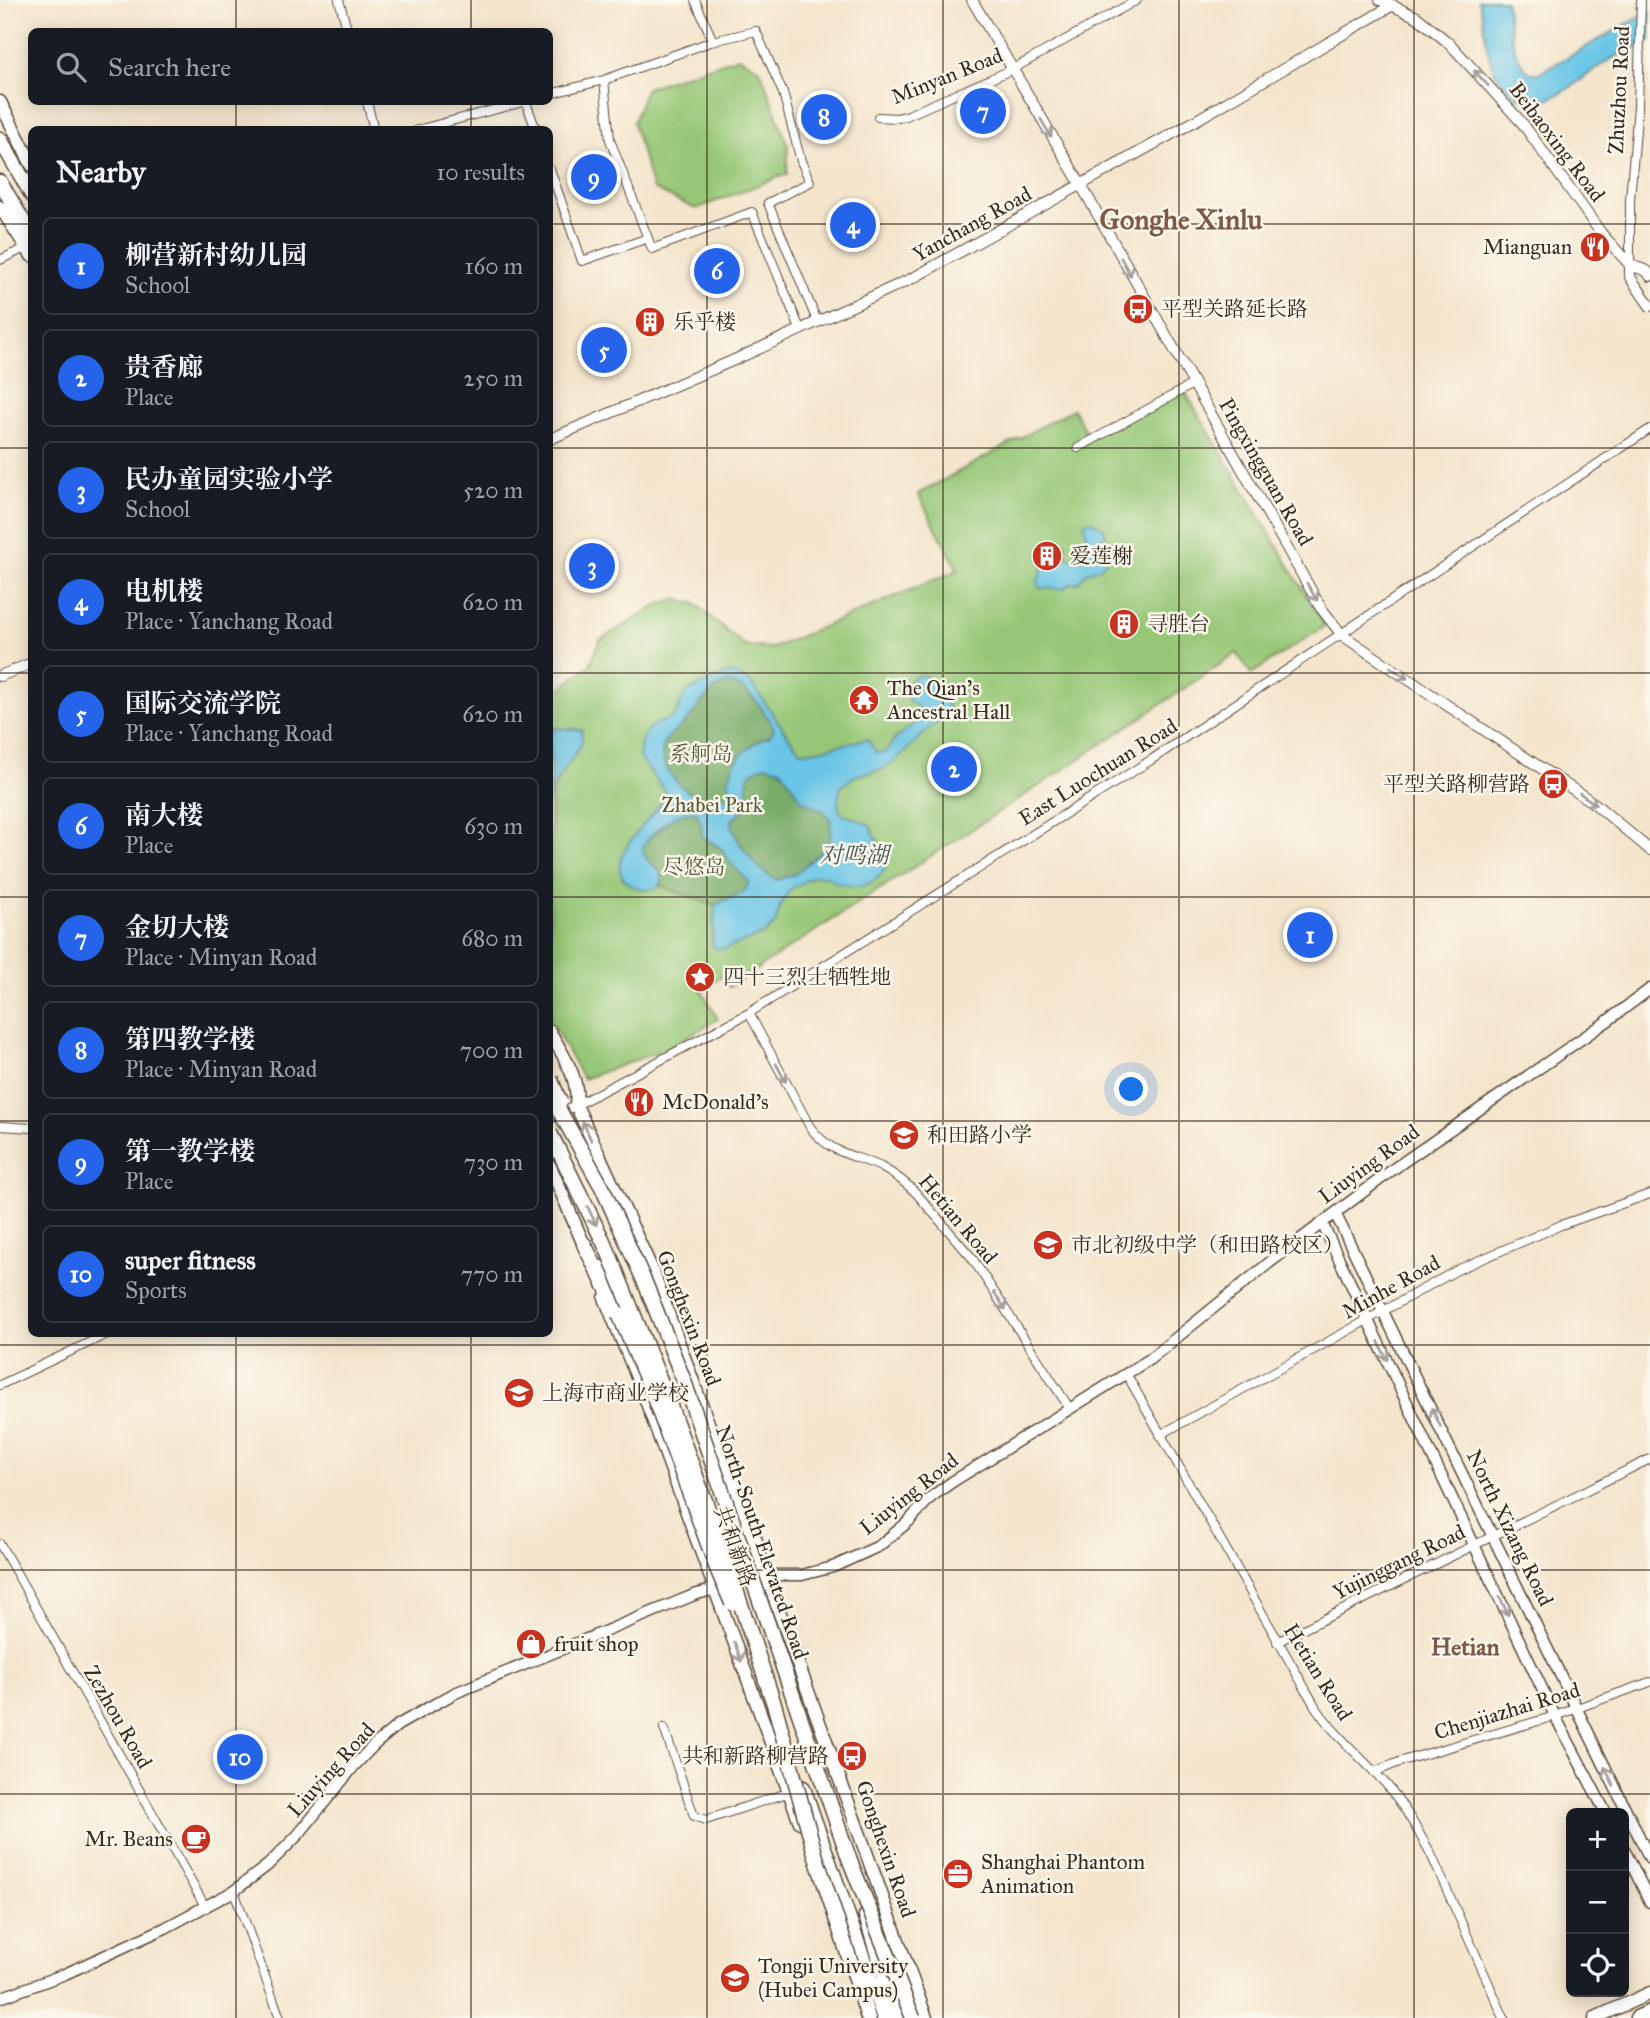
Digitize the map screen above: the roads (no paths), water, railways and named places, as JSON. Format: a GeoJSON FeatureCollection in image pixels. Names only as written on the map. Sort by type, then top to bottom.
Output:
{"type":"FeatureCollection","features":[{"type":"Feature","properties":{"kind":"highway"},"geometry":{"type":"LineString","coordinates":[[0,139],[28,188]]}},
{"type":"Feature","properties":{"kind":"highway"},"geometry":{"type":"LineString","coordinates":[[0,182],[28,242]]}},
{"type":"Feature","properties":{"kind":"highway"},"geometry":{"type":"LineString","coordinates":[[553,1086],[574,1136]]}},
{"type":"Feature","properties":{"kind":"highway","name":"North-South Elevated Road"},"geometry":{"type":"LineString","coordinates":[[553,1099],[624,1232],[684,1381],[850,1861],[897,2018]]}},
{"type":"Feature","properties":{"kind":"highway","name":"North-South Elevated Road"},"geometry":{"type":"LineString","coordinates":[[553,1139],[608,1251],[659,1377],[717,1533],[884,2018]]}},
{"type":"Feature","properties":{"kind":"highway"},"geometry":{"type":"LineString","coordinates":[[584,1244],[619,1314],[652,1392],[718,1571],[757,1652]]}},
{"type":"Feature","properties":{"kind":"highway"},"geometry":{"type":"LineString","coordinates":[[775,1707],[816,1857],[867,2018]]}},
{"type":"Feature","properties":{"kind":"highway"},"geometry":{"type":"LineString","coordinates":[[850,1861],[911,2018]]}},
{"type":"Feature","properties":{"kind":"highway"},"geometry":{"type":"LineString","coordinates":[[1637,2018],[1650,2012]]}},
{"type":"Feature","properties":{"kind":"main road"},"geometry":{"type":"LineString","coordinates":[[0,102],[28,156]]}},
{"type":"Feature","properties":{"kind":"main road"},"geometry":{"type":"LineString","coordinates":[[0,207],[28,243]]}},
{"type":"Feature","properties":{"kind":"main road","name":"Liuying Road"},"geometry":{"type":"LineString","coordinates":[[0,1998],[65,1974],[206,1908],[234,1891],[284,1850],[354,1766],[398,1726],[455,1693],[715,1588],[762,1576],[802,1575],[833,1567],[879,1546],[931,1497],[1127,1375],[1175,1341],[1252,1277],[1401,1163],[1650,989]]}},
{"type":"Feature","properties":{"kind":"main road","name":"Gonghexin Road"},"geometry":{"type":"LineString","coordinates":[[553,1037],[572,1072],[578,1090],[576,1105],[652,1270],[726,1469]]}},
{"type":"Feature","properties":{"kind":"main road"},"geometry":{"type":"LineString","coordinates":[[553,1084],[562,1100],[576,1105]]}},
{"type":"Feature","properties":{"kind":"main road"},"geometry":{"type":"LineString","coordinates":[[553,1173],[643,1392],[805,1834],[824,1872],[867,2018]]}},
{"type":"Feature","properties":{"kind":"main road","name":"North Xizang Road"},"geometry":{"type":"LineString","coordinates":[[1335,1213],[1650,1860]]}},
{"type":"Feature","properties":{"kind":"main road","name":"North Xizang Road"},"geometry":{"type":"LineString","coordinates":[[1322,1223],[1555,1716],[1603,1808]]}},
{"type":"Feature","properties":{"kind":"main road","name":"共和新路"},"geometry":{"type":"LineString","coordinates":[[584,1244],[613,1284],[631,1327],[728,1584],[824,1872]]}},
{"type":"Feature","properties":{"kind":"main road","name":"共和新路"},"geometry":{"type":"LineString","coordinates":[[726,1469],[911,2018]]}},
{"type":"Feature","properties":{"kind":"main road","name":"Gonghexin Road"},"geometry":{"type":"LineString","coordinates":[[762,1576],[835,1761],[926,2018]]}},
{"type":"Feature","properties":{"kind":"main road"},"geometry":{"type":"LineString","coordinates":[[1629,1859],[1650,1902]]}},
{"type":"Feature","properties":{"kind":"main road"},"geometry":{"type":"LineString","coordinates":[[896,1977],[901,1952]]}},
{"type":"Feature","properties":{"kind":"main road"},"geometry":{"type":"LineString","coordinates":[[1595,2018],[1650,1993]]}},
{"type":"Feature","properties":{"kind":"street"},"geometry":{"type":"LineString","coordinates":[[340,0],[347,28]]}},
{"type":"Feature","properties":{"kind":"street"},"geometry":{"type":"LineString","coordinates":[[695,0],[713,41]]}},
{"type":"Feature","properties":{"kind":"street","name":"Pingxingguan Road"},"geometry":{"type":"LineString","coordinates":[[972,0],[1081,185],[1321,608],[1342,635],[1595,804],[1650,850]]}},
{"type":"Feature","properties":{"kind":"street","name":"Minyan Road"},"geometry":{"type":"LineString","coordinates":[[878,117],[906,116],[1012,70],[1137,0]]}},
{"type":"Feature","properties":{"kind":"street","name":"Beibaoxing Road"},"geometry":{"type":"LineString","coordinates":[[1380,0],[1417,17],[1440,35],[1511,110],[1601,233],[1630,265],[1647,271],[1650,276]]}},
{"type":"Feature","properties":{"kind":"street","name":"Zhuzhou Road"},"geometry":{"type":"LineString","coordinates":[[1630,265],[1630,199],[1637,107],[1640,4]]}},
{"type":"Feature","properties":{"kind":"street","name":"Yanchang Road"},"geometry":{"type":"LineString","coordinates":[[553,438],[732,361],[913,278],[1081,185],[1393,5]]}},
{"type":"Feature","properties":{"kind":"street"},"geometry":{"type":"LineString","coordinates":[[553,93],[604,80],[713,41],[756,31],[783,93],[801,161],[810,182],[751,212],[652,249],[610,140],[604,80]]}},
{"type":"Feature","properties":{"kind":"street"},"geometry":{"type":"LineString","coordinates":[[368,105],[373,126]]}},
{"type":"Feature","properties":{"kind":"street"},"geometry":{"type":"LineString","coordinates":[[432,126],[513,105]]}},
{"type":"Feature","properties":{"kind":"street"},"geometry":{"type":"LineString","coordinates":[[525,105],[534,126]]}},
{"type":"Feature","properties":{"kind":"street"},"geometry":{"type":"LineString","coordinates":[[553,178],[582,261],[648,238]]}},
{"type":"Feature","properties":{"kind":"street"},"geometry":{"type":"LineString","coordinates":[[768,203],[817,321]]}},
{"type":"Feature","properties":{"kind":"street"},"geometry":{"type":"LineString","coordinates":[[751,212],[800,329]]}},
{"type":"Feature","properties":{"kind":"street"},"geometry":{"type":"LineString","coordinates":[[0,260],[28,247]]}},
{"type":"Feature","properties":{"kind":"street","name":"Beibaoxing Road"},"geometry":{"type":"LineString","coordinates":[[1630,265],[1630,276],[1650,306]]}},
{"type":"Feature","properties":{"kind":"street"},"geometry":{"type":"LineString","coordinates":[[1078,448],[1193,384]]}},
{"type":"Feature","properties":{"kind":"street","name":"East Luochuan Road"},"geometry":{"type":"LineString","coordinates":[[553,1117],[749,1013],[1151,761],[1650,429]]}},
{"type":"Feature","properties":{"kind":"street"},"geometry":{"type":"LineString","coordinates":[[0,676],[28,665]]}},
{"type":"Feature","properties":{"kind":"street","name":"Hetian Road"},"geometry":{"type":"LineString","coordinates":[[749,1013],[810,1127],[818,1137],[841,1153],[889,1172],[916,1194],[972,1258],[1070,1409]]}},
{"type":"Feature","properties":{"kind":"street"},"geometry":{"type":"LineString","coordinates":[[0,1126],[28,1128]]}},
{"type":"Feature","properties":{"kind":"street","name":"Minhe Road"},"geometry":{"type":"LineString","coordinates":[[1160,1434],[1436,1280],[1492,1253],[1561,1225],[1650,1194]]}},
{"type":"Feature","properties":{"kind":"street"},"geometry":{"type":"LineString","coordinates":[[0,1385],[101,1337]]}},
{"type":"Feature","properties":{"kind":"street","name":"Hetian Road"},"geometry":{"type":"LineString","coordinates":[[1127,1375],[1277,1642],[1330,1727],[1392,1792],[1430,1852],[1504,2018]]}},
{"type":"Feature","properties":{"kind":"street","name":"Yujinggang Road"},"geometry":{"type":"LineString","coordinates":[[1277,1642],[1650,1460]]}},
{"type":"Feature","properties":{"kind":"street","name":"Zezhou Road"},"geometry":{"type":"LineString","coordinates":[[0,1544],[206,1908]]}},
{"type":"Feature","properties":{"kind":"street","name":"Chenjiazhai Road"},"geometry":{"type":"LineString","coordinates":[[1374,1772],[1555,1716],[1650,1682]]}},
{"type":"Feature","properties":{"kind":"street"},"geometry":{"type":"LineString","coordinates":[[664,1728],[694,1816],[706,1819],[790,1792]]}},
{"type":"Feature","properties":{"kind":"street"},"geometry":{"type":"LineString","coordinates":[[234,1891],[280,2018]]}},
{"type":"Feature","properties":{"kind":"water"},"geometry":{"type":"Polygon","coordinates":[[[1478,0],[1505,0],[1514,48],[1530,73],[1539,73],[1650,11],[1650,41],[1611,59],[1559,94],[1534,101],[1521,98],[1504,85],[1493,68],[1478,0]]]}},
{"type":"Feature","properties":{"kind":"water"},"geometry":{"type":"Polygon","coordinates":[[[1093,521],[1105,530],[1106,536],[1098,540],[1107,559],[1101,567],[1086,573],[1078,583],[1070,584],[1064,589],[1041,588],[1037,585],[1044,566],[1055,560],[1059,551],[1055,549],[1057,544],[1065,544],[1066,554],[1070,559],[1082,558],[1087,545],[1084,523],[1093,521]]]}},
{"type":"Feature","properties":{"kind":"water","name":"对鸣湖"},"geometry":{"type":"Polygon","coordinates":[[[733,673],[751,683],[801,751],[867,739],[877,753],[887,751],[894,740],[926,715],[906,695],[909,682],[915,677],[928,677],[935,683],[949,710],[946,718],[932,726],[894,762],[882,769],[855,776],[841,787],[841,812],[870,826],[885,856],[886,866],[881,874],[875,880],[859,886],[842,884],[827,876],[814,876],[791,889],[781,904],[775,924],[763,935],[724,949],[714,948],[712,944],[715,906],[744,892],[749,882],[733,866],[722,849],[702,836],[697,813],[682,813],[675,817],[653,834],[643,846],[647,858],[662,876],[658,888],[641,889],[630,885],[620,872],[620,862],[633,837],[667,794],[639,757],[645,733],[652,726],[674,716],[686,693],[733,673]],[[727,683],[710,694],[669,737],[664,743],[662,754],[673,778],[696,796],[709,800],[720,799],[730,792],[729,779],[735,762],[752,746],[770,736],[774,729],[761,707],[749,694],[742,688],[727,683]],[[765,765],[748,776],[749,803],[732,820],[741,845],[763,871],[777,880],[795,874],[826,847],[830,842],[831,819],[825,812],[802,800],[781,769],[765,765]]]}},
{"type":"Feature","properties":{"kind":"water"},"geometry":{"type":"Polygon","coordinates":[[[555,728],[582,730],[582,743],[553,787],[555,728]]]}},
{"type":"Feature","properties":{"kind":"place","name":"金切大楼"},"geometry":{"type":"Point","coordinates":[983,111]}},
{"type":"Feature","properties":{"kind":"place","name":"第四教学楼"},"geometry":{"type":"Point","coordinates":[824,117]}},
{"type":"Feature","properties":{"kind":"place","name":"第一教学楼"},"geometry":{"type":"Point","coordinates":[594,177]}},
{"type":"Feature","properties":{"kind":"place","name":"电机楼"},"geometry":{"type":"Point","coordinates":[853,225]}},
{"type":"Feature","properties":{"kind":"place","name":"Mianguan"},"geometry":{"type":"Point","coordinates":[1595,247]}},
{"type":"Feature","properties":{"kind":"place","name":"南大楼"},"geometry":{"type":"Point","coordinates":[717,271]}},
{"type":"Feature","properties":{"kind":"place","name":"平型关路延长路"},"geometry":{"type":"Point","coordinates":[1138,309]}},
{"type":"Feature","properties":{"kind":"place","name":"乐乎楼"},"geometry":{"type":"Point","coordinates":[650,322]}},
{"type":"Feature","properties":{"kind":"place","name":"国际交流学院"},"geometry":{"type":"Point","coordinates":[604,350]}},
{"type":"Feature","properties":{"kind":"place","name":"爱莲榭"},"geometry":{"type":"Point","coordinates":[1047,556]}},
{"type":"Feature","properties":{"kind":"place","name":"民办童园实验小学"},"geometry":{"type":"Point","coordinates":[592,566]}},
{"type":"Feature","properties":{"kind":"place","name":"寻胜台"},"geometry":{"type":"Point","coordinates":[1124,624]}},
{"type":"Feature","properties":{"kind":"place","name":"The Qian's Ancestral Hall"},"geometry":{"type":"Point","coordinates":[864,700]}},
{"type":"Feature","properties":{"kind":"place","name":"贵香廊"},"geometry":{"type":"Point","coordinates":[954,769]}},
{"type":"Feature","properties":{"kind":"place","name":"平型关路柳营路"},"geometry":{"type":"Point","coordinates":[1553,784]}},
{"type":"Feature","properties":{"kind":"place","name":"柳营新村幼儿园"},"geometry":{"type":"Point","coordinates":[1310,935]}},
{"type":"Feature","properties":{"kind":"place","name":"四十三烈士牺牲地"},"geometry":{"type":"Point","coordinates":[700,977]}},
{"type":"Feature","properties":{"kind":"place","name":"McDonald's"},"geometry":{"type":"Point","coordinates":[639,1102]}},
{"type":"Feature","properties":{"kind":"place","name":"和田路小学"},"geometry":{"type":"Point","coordinates":[904,1135]}},
{"type":"Feature","properties":{"kind":"place","name":"市北初级中学（和田路校区）"},"geometry":{"type":"Point","coordinates":[1048,1245]}},
{"type":"Feature","properties":{"kind":"place","name":"上海市商业学校"},"geometry":{"type":"Point","coordinates":[519,1393]}},
{"type":"Feature","properties":{"kind":"place","name":"fruit shop"},"geometry":{"type":"Point","coordinates":[531,1644]}},
{"type":"Feature","properties":{"kind":"place","name":"共和新路柳营路"},"geometry":{"type":"Point","coordinates":[852,1756]}},
{"type":"Feature","properties":{"kind":"place","name":"super fitness"},"geometry":{"type":"Point","coordinates":[240,1757]}},
{"type":"Feature","properties":{"kind":"place","name":"Mr. Beans"},"geometry":{"type":"Point","coordinates":[196,1839]}},
{"type":"Feature","properties":{"kind":"place","name":"Shanghai Phantom Animation"},"geometry":{"type":"Point","coordinates":[958,1874]}},
{"type":"Feature","properties":{"kind":"place","name":"Tongji University (Hubei Campus)"},"geometry":{"type":"Point","coordinates":[735,1978]}},
{"type":"Feature","properties":{"kind":"district","name":"Gonghe Xinlu"},"geometry":{"type":"Point","coordinates":[1181,219]}},
{"type":"Feature","properties":{"kind":"district","name":"Hetian"},"geometry":{"type":"Point","coordinates":[1465,1647]}},
{"type":"Feature","properties":{"kind":"park label","name":"系舸岛"},"geometry":{"type":"Point","coordinates":[701,754]}},
{"type":"Feature","properties":{"kind":"park label","name":"Zhabei Park"},"geometry":{"type":"Point","coordinates":[712,805]}},
{"type":"Feature","properties":{"kind":"park label","name":"尽悠岛"},"geometry":{"type":"Point","coordinates":[694,867]}}]}
